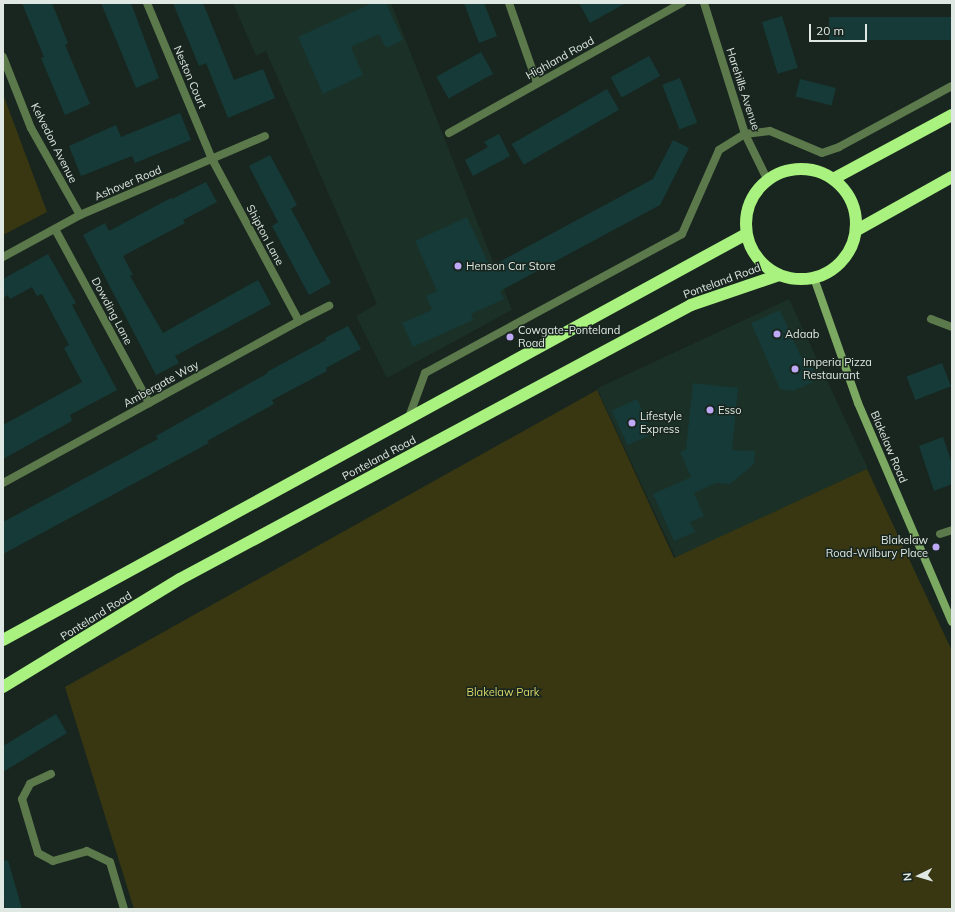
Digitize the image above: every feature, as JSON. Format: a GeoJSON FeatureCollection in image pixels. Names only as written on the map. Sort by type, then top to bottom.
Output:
{"type":"FeatureCollection","features":[{"type":"Feature","properties":{"kind":"highway"},"geometry":{"type":"LineString","coordinates":[[833,179],[952,115]]}},
{"type":"Feature","properties":{"kind":"highway"},"geometry":{"type":"LineString","coordinates":[[767,179],[789,170],[808,169],[833,179],[846,192],[854,210],[857,230],[952,177]]}},
{"type":"Feature","properties":{"kind":"highway","name":"Ponteland Road"},"geometry":{"type":"LineString","coordinates":[[767,179],[757,190],[746,215],[746,234],[751,249],[763,264],[779,275],[795,279],[814,278],[832,270],[846,256],[857,230]]}},
{"type":"Feature","properties":{"kind":"highway","name":"Ponteland Road"},"geometry":{"type":"LineString","coordinates":[[3,640],[746,234]]}},
{"type":"Feature","properties":{"kind":"highway","name":"Ponteland Road"},"geometry":{"type":"LineString","coordinates":[[3,687],[180,579],[660,321],[691,305],[779,275]]}},
{"type":"Feature","properties":{"kind":"street","name":"Neston Court"},"geometry":{"type":"LineString","coordinates":[[147,3],[212,159]]}},
{"type":"Feature","properties":{"kind":"street"},"geometry":{"type":"LineString","coordinates":[[509,3],[538,83]]}},
{"type":"Feature","properties":{"kind":"street","name":"Highland Road"},"geometry":{"type":"LineString","coordinates":[[449,133],[682,3]]}},
{"type":"Feature","properties":{"kind":"street","name":"Harehills Avenue"},"geometry":{"type":"LineString","coordinates":[[704,3],[745,134],[767,179]]}},
{"type":"Feature","properties":{"kind":"street","name":"Kelvedon Avenue"},"geometry":{"type":"LineString","coordinates":[[3,57],[31,128],[80,215]]}},
{"type":"Feature","properties":{"kind":"street"},"geometry":{"type":"LineString","coordinates":[[409,417],[425,373],[682,234],[719,150],[745,134],[770,131],[822,153],[839,147],[952,86]]}},
{"type":"Feature","properties":{"kind":"street","name":"Ashover Road"},"geometry":{"type":"LineString","coordinates":[[3,257],[80,215],[265,136]]}},
{"type":"Feature","properties":{"kind":"street","name":"Shipton Lane"},"geometry":{"type":"LineString","coordinates":[[212,159],[299,320]]}},
{"type":"Feature","properties":{"kind":"street","name":"Dowding Lane"},"geometry":{"type":"LineString","coordinates":[[55,229],[149,403]]}},
{"type":"Feature","properties":{"kind":"street","name":"Blakelaw Road"},"geometry":{"type":"LineString","coordinates":[[814,278],[858,403],[952,622]]}},
{"type":"Feature","properties":{"kind":"street","name":"Ambergate Way"},"geometry":{"type":"LineString","coordinates":[[3,484],[299,320],[329,306]]}},
{"type":"Feature","properties":{"kind":"street"},"geometry":{"type":"LineString","coordinates":[[931,319],[952,326]]}},
{"type":"Feature","properties":{"kind":"street"},"geometry":{"type":"LineString","coordinates":[[940,534],[952,530]]}},
{"type":"Feature","properties":{"kind":"street"},"geometry":{"type":"LineString","coordinates":[[51,774],[30,784],[22,799],[38,853],[53,861],[87,851],[110,862],[124,909]]}},
{"type":"Feature","properties":{"kind":"shaded area"},"geometry":{"type":"Polygon","coordinates":[[[233,3],[391,3],[512,310],[387,378],[356,316],[377,304],[266,51],[256,56],[233,3]]]}},
{"type":"Feature","properties":{"kind":"shaded area"},"geometry":{"type":"Polygon","coordinates":[[[789,299],[868,468],[676,558],[597,389],[789,299]]]}},
{"type":"Feature","properties":{"kind":"green space"},"geometry":{"type":"Polygon","coordinates":[[[3,94],[47,212],[3,235],[3,94]]]}},
{"type":"Feature","properties":{"kind":"green space","name":"Blakelaw Park"},"geometry":{"type":"Polygon","coordinates":[[[597,390],[674,558],[867,469],[952,651],[952,909],[134,909],[65,687],[597,390]]]}},
{"type":"Feature","properties":{"kind":"building"},"geometry":{"type":"Polygon","coordinates":[[[22,3],[52,3],[68,43],[65,45],[90,104],[65,115],[41,58],[44,57],[22,3]]]}},
{"type":"Feature","properties":{"kind":"building"},"geometry":{"type":"Polygon","coordinates":[[[101,3],[131,3],[159,78],[136,88],[101,3]]]}},
{"type":"Feature","properties":{"kind":"building"},"geometry":{"type":"Polygon","coordinates":[[[173,3],[203,3],[234,80],[263,69],[275,98],[228,118],[206,63],[199,66],[173,3]]]}},
{"type":"Feature","properties":{"kind":"building"},"geometry":{"type":"Polygon","coordinates":[[[372,3],[386,3],[403,40],[386,48],[379,34],[351,47],[363,75],[323,94],[298,37],[372,3]]]}},
{"type":"Feature","properties":{"kind":"building"},"geometry":{"type":"Polygon","coordinates":[[[464,3],[484,3],[497,36],[479,43],[464,3]]]}},
{"type":"Feature","properties":{"kind":"building"},"geometry":{"type":"Polygon","coordinates":[[[579,3],[626,3],[590,23],[579,3]]]}},
{"type":"Feature","properties":{"kind":"building"},"geometry":{"type":"Polygon","coordinates":[[[782,16],[798,68],[778,74],[762,22],[782,16]]]}},
{"type":"Feature","properties":{"kind":"building"},"geometry":{"type":"Polygon","coordinates":[[[829,17],[952,17],[952,40],[829,40],[829,17]]]}},
{"type":"Feature","properties":{"kind":"building"},"geometry":{"type":"Polygon","coordinates":[[[481,52],[493,74],[449,99],[436,77],[481,52]]]}},
{"type":"Feature","properties":{"kind":"building"},"geometry":{"type":"Polygon","coordinates":[[[649,56],[660,76],[622,97],[611,77],[649,56]]]}},
{"type":"Feature","properties":{"kind":"building"},"geometry":{"type":"Polygon","coordinates":[[[680,78],[697,123],[679,130],[662,85],[680,78]]]}},
{"type":"Feature","properties":{"kind":"building"},"geometry":{"type":"Polygon","coordinates":[[[800,79],[836,88],[832,105],[796,96],[800,79]]]}},
{"type":"Feature","properties":{"kind":"building"},"geometry":{"type":"Polygon","coordinates":[[[607,89],[619,110],[524,165],[512,144],[607,89]]]}},
{"type":"Feature","properties":{"kind":"building"},"geometry":{"type":"Polygon","coordinates":[[[180,113],[191,140],[135,163],[132,156],[81,176],[69,146],[116,125],[121,137],[180,113]]]}},
{"type":"Feature","properties":{"kind":"building"},"geometry":{"type":"Polygon","coordinates":[[[499,134],[510,156],[473,176],[465,160],[488,147],[484,142],[499,134]]]}},
{"type":"Feature","properties":{"kind":"building"},"geometry":{"type":"Polygon","coordinates":[[[673,140],[689,148],[660,205],[500,291],[504,299],[471,314],[473,320],[413,347],[402,323],[432,310],[426,296],[437,291],[415,241],[467,217],[490,267],[653,179],[673,140]]]}},
{"type":"Feature","properties":{"kind":"building"},"geometry":{"type":"Polygon","coordinates":[[[270,155],[297,205],[291,209],[331,283],[309,295],[272,226],[278,222],[249,166],[270,155]]]}},
{"type":"Feature","properties":{"kind":"building"},"geometry":{"type":"Polygon","coordinates":[[[206,182],[217,202],[183,220],[185,223],[123,256],[133,275],[130,276],[163,333],[258,280],[271,304],[175,356],[179,363],[156,375],[83,235],[105,223],[109,231],[171,198],[172,199],[206,182]]]}},
{"type":"Feature","properties":{"kind":"building"},"geometry":{"type":"Polygon","coordinates":[[[48,254],[76,303],[72,305],[117,390],[70,415],[72,421],[3,459],[3,425],[82,382],[64,348],[69,345],[42,294],[37,296],[32,287],[10,299],[8,295],[3,298],[3,279],[48,254]]]}},
{"type":"Feature","properties":{"kind":"building"},"geometry":{"type":"Polygon","coordinates":[[[780,310],[801,357],[806,355],[815,373],[810,376],[813,382],[793,391],[780,389],[751,323],[780,310]]]}},
{"type":"Feature","properties":{"kind":"building"},"geometry":{"type":"Polygon","coordinates":[[[348,326],[361,349],[326,368],[327,371],[272,400],[274,404],[207,441],[209,443],[3,554],[3,522],[158,439],[156,436],[326,340],[325,338],[348,326]]]}},
{"type":"Feature","properties":{"kind":"building"},"geometry":{"type":"Polygon","coordinates":[[[942,363],[951,386],[915,400],[907,377],[942,363]]]}},
{"type":"Feature","properties":{"kind":"building"},"geometry":{"type":"Polygon","coordinates":[[[693,383],[738,388],[732,450],[755,451],[754,464],[730,484],[716,483],[694,493],[704,516],[690,522],[695,532],[674,541],[653,494],[691,477],[680,452],[686,449],[693,383]]]}},
{"type":"Feature","properties":{"kind":"building","name":"Lifestyle Express"},"geometry":{"type":"Polygon","coordinates":[[[637,399],[653,433],[628,445],[612,411],[637,399]]]}},
{"type":"Feature","properties":{"kind":"building"},"geometry":{"type":"Polygon","coordinates":[[[943,437],[952,464],[952,484],[934,491],[919,446],[943,437]]]}},
{"type":"Feature","properties":{"kind":"building"},"geometry":{"type":"Polygon","coordinates":[[[56,714],[67,733],[3,772],[3,746],[56,714]]]}},
{"type":"Feature","properties":{"kind":"building"},"geometry":{"type":"Polygon","coordinates":[[[8,860],[22,909],[5,909],[3,892],[3,861],[8,860]]]}},
{"type":"Feature","properties":{"kind":"place","name":"Henson Car Store"},"geometry":{"type":"Point","coordinates":[458,266]}},
{"type":"Feature","properties":{"kind":"place","name":"Adaab"},"geometry":{"type":"Point","coordinates":[777,334]}},
{"type":"Feature","properties":{"kind":"place","name":"Cowgate-Ponteland Road"},"geometry":{"type":"Point","coordinates":[510,337]}},
{"type":"Feature","properties":{"kind":"place","name":"Imperia Pizza Restaurant"},"geometry":{"type":"Point","coordinates":[795,369]}},
{"type":"Feature","properties":{"kind":"place","name":"Esso"},"geometry":{"type":"Point","coordinates":[710,410]}},
{"type":"Feature","properties":{"kind":"place","name":"Lifestyle Express"},"geometry":{"type":"Point","coordinates":[632,423]}},
{"type":"Feature","properties":{"kind":"place","name":"Blakelaw Road-Wilbury Place"},"geometry":{"type":"Point","coordinates":[936,547]}}]}
